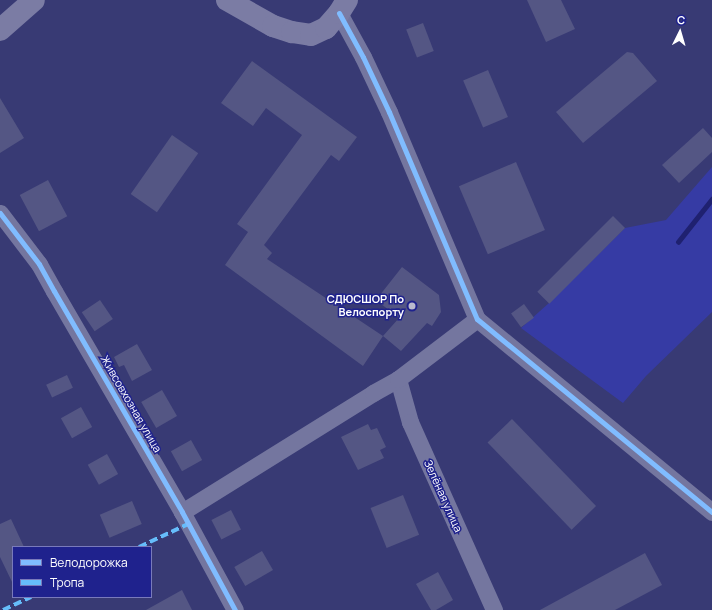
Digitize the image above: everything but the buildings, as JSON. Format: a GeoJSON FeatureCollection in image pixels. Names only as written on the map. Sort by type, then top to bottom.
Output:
{"type":"FeatureCollection","features":[{"type":"Feature","properties":{"kind":"street"},"geometry":{"type":"LineString","coordinates":[[0,30],[34,0]]}},
{"type":"Feature","properties":{"kind":"street"},"geometry":{"type":"LineString","coordinates":[[227,0],[273,26],[292,32],[310,35],[326,28],[343,7],[363,57],[389,112],[477,319],[712,512]]}},
{"type":"Feature","properties":{"kind":"street","name":"Живсовхозная улица"},"geometry":{"type":"LineString","coordinates":[[0,213],[39,264],[182,512],[235,610]]}},
{"type":"Feature","properties":{"kind":"street"},"geometry":{"type":"LineString","coordinates":[[182,512],[373,392],[398,379],[477,319]]}},
{"type":"Feature","properties":{"kind":"street","name":"Зелёная улица"},"geometry":{"type":"LineString","coordinates":[[398,379],[410,422],[494,610]]}},
{"type":"Feature","properties":{"kind":"shaded area"},"geometry":{"type":"Polygon","coordinates":[[[712,167],[712,312],[646,376],[623,403],[521,328],[549,303],[625,228],[666,220],[712,167]]]}},
{"type":"Feature","properties":{"kind":"waterway"},"geometry":{"type":"LineString","coordinates":[[678,242],[712,199]]}},
{"type":"Feature","properties":{"kind":"marked path"},"geometry":{"type":"LineString","coordinates":[[141,546],[188,524]]}},
{"type":"Feature","properties":{"kind":"marked path"},"geometry":{"type":"LineString","coordinates":[[3,610],[29,598]]}},
{"type":"Feature","properties":{"kind":"cycle path"},"geometry":{"type":"LineString","coordinates":[[339,13],[363,57],[389,112],[477,319],[712,512]]}},
{"type":"Feature","properties":{"kind":"cycle path"},"geometry":{"type":"LineString","coordinates":[[0,213],[39,264],[182,512],[235,610]]}},
{"type":"Feature","properties":{"kind":"place","name":"СДЮСШОР По Велоспорту"},"geometry":{"type":"Point","coordinates":[412,306]}}]}
